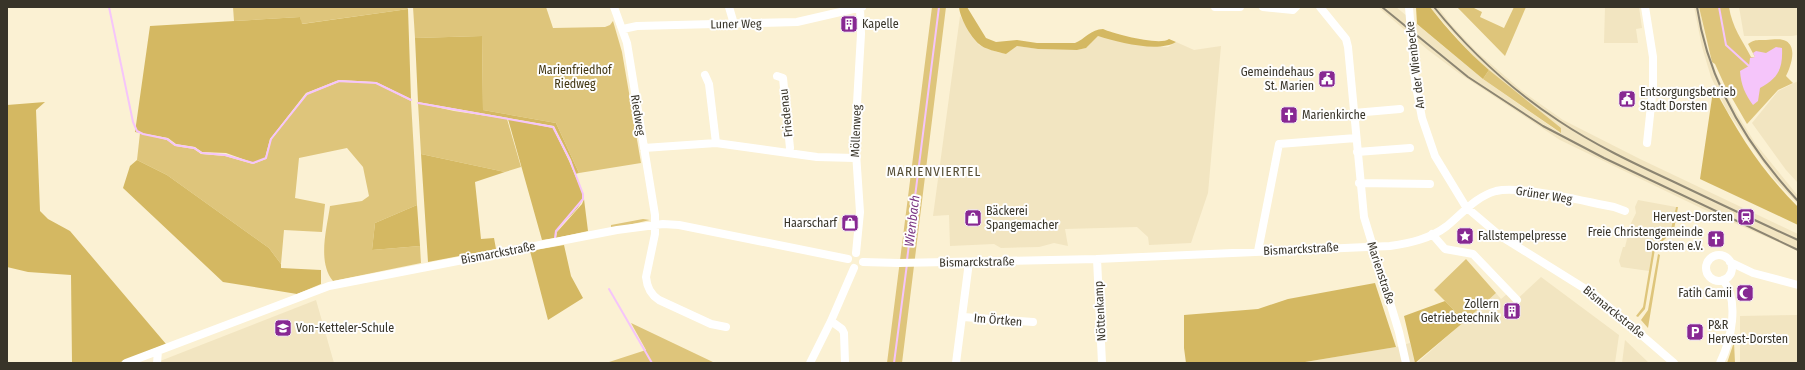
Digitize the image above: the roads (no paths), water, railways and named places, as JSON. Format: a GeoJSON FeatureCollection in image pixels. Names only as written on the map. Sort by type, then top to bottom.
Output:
{"type":"FeatureCollection","features":[{"type":"Feature","properties":{"kind":"street","name":"Riedweg"},"geometry":{"type":"LineString","coordinates":[[614,7],[623,28],[627,43],[655,225],[646,283],[652,294],[659,300],[711,324],[726,327]]}},
{"type":"Feature","properties":{"kind":"street"},"geometry":{"type":"LineString","coordinates":[[730,7],[734,24]]}},
{"type":"Feature","properties":{"kind":"street","name":"Luner Weg"},"geometry":{"type":"LineString","coordinates":[[623,28],[637,26],[797,22],[861,7]]}},
{"type":"Feature","properties":{"kind":"street","name":"Möllenweg"},"geometry":{"type":"LineString","coordinates":[[856,253],[860,212],[855,158],[861,7]]}},
{"type":"Feature","properties":{"kind":"street"},"geometry":{"type":"LineString","coordinates":[[1215,7],[1240,7]]}},
{"type":"Feature","properties":{"kind":"street"},"geometry":{"type":"LineString","coordinates":[[1263,7],[1293,10],[1296,7]]}},
{"type":"Feature","properties":{"kind":"street","name":"Marienstraße"},"geometry":{"type":"LineString","coordinates":[[1320,7],[1346,38],[1354,113],[1359,183],[1365,224],[1373,245],[1399,332],[1406,363]]}},
{"type":"Feature","properties":{"kind":"street","name":"An der Wienbecke"},"geometry":{"type":"LineString","coordinates":[[1409,7],[1414,81],[1422,118],[1435,156],[1466,207]]}},
{"type":"Feature","properties":{"kind":"street"},"geometry":{"type":"LineString","coordinates":[[1645,7],[1653,63],[1652,100],[1647,143]]}},
{"type":"Feature","properties":{"kind":"street"},"geometry":{"type":"LineString","coordinates":[[705,75],[709,84],[716,143]]}},
{"type":"Feature","properties":{"kind":"street","name":"Friedenau"},"geometry":{"type":"LineString","coordinates":[[777,76],[783,78],[790,148],[789,153]]}},
{"type":"Feature","properties":{"kind":"street"},"geometry":{"type":"LineString","coordinates":[[1354,113],[1400,109]]}},
{"type":"Feature","properties":{"kind":"street"},"geometry":{"type":"LineString","coordinates":[[1258,251],[1279,144],[1356,138]]}},
{"type":"Feature","properties":{"kind":"street","name":"Friedenau"},"geometry":{"type":"LineString","coordinates":[[644,148],[716,143],[826,157],[855,158]]}},
{"type":"Feature","properties":{"kind":"street"},"geometry":{"type":"LineString","coordinates":[[1357,152],[1410,148]]}},
{"type":"Feature","properties":{"kind":"street"},"geometry":{"type":"LineString","coordinates":[[1359,183],[1430,184]]}},
{"type":"Feature","properties":{"kind":"street","name":"Grüner Weg"},"geometry":{"type":"LineString","coordinates":[[1466,207],[1489,194],[1509,189],[1614,207],[1625,211]]}},
{"type":"Feature","properties":{"kind":"street","name":"Bismarckstraße"},"geometry":{"type":"LineString","coordinates":[[862,262],[914,263],[1097,259],[1407,244],[1432,234],[1446,226],[1466,207],[1499,235],[1595,295],[1674,363]]}},
{"type":"Feature","properties":{"kind":"street","name":"Bismarckstraße"},"geometry":{"type":"LineString","coordinates":[[126,363],[329,286],[589,235],[655,225],[691,228],[848,259]]}},
{"type":"Feature","properties":{"kind":"street"},"geometry":{"type":"LineString","coordinates":[[1432,234],[1445,249],[1473,254],[1517,300]]}},
{"type":"Feature","properties":{"kind":"street"},"geometry":{"type":"LineString","coordinates":[[810,363],[831,321],[854,268],[859,267],[862,262],[861,256],[856,253],[851,255],[848,259],[849,265],[854,268]]}},
{"type":"Feature","properties":{"kind":"street"},"geometry":{"type":"LineString","coordinates":[[1730,262],[1732,266],[1730,274],[1723,280],[1719,281],[1710,278],[1706,271],[1707,262],[1712,257],[1718,255],[1725,257],[1730,262],[1753,273],[1798,284]]}},
{"type":"Feature","properties":{"kind":"street","name":"Nöttenkamp"},"geometry":{"type":"LineString","coordinates":[[1097,259],[1102,363]]}},
{"type":"Feature","properties":{"kind":"street","name":"Im Örtken"},"geometry":{"type":"LineString","coordinates":[[956,363],[969,262]]}},
{"type":"Feature","properties":{"kind":"street"},"geometry":{"type":"LineString","coordinates":[[1720,363],[1730,336],[1732,317],[1731,293],[1723,280]]}},
{"type":"Feature","properties":{"kind":"street","name":"Im Örtken"},"geometry":{"type":"LineString","coordinates":[[963,316],[1033,322]]}},
{"type":"Feature","properties":{"kind":"street"},"geometry":{"type":"LineString","coordinates":[[831,321],[842,329],[844,333],[845,363]]}},
{"type":"Feature","properties":{"kind":"street"},"geometry":{"type":"LineString","coordinates":[[157,363],[158,351]]}},
{"type":"Feature","properties":{"kind":"waterway"},"geometry":{"type":"LineString","coordinates":[[109,7],[133,122],[137,131],[143,134],[167,139],[175,145],[194,148],[202,153],[225,155],[253,163],[266,158],[271,139],[307,94],[339,81],[376,83],[411,100]]}},
{"type":"Feature","properties":{"kind":"waterway","name":"Wienbach"},"geometry":{"type":"LineString","coordinates":[[907,260],[939,7]]}},
{"type":"Feature","properties":{"kind":"waterway"},"geometry":{"type":"LineString","coordinates":[[1719,7],[1726,45],[1749,66]]}},
{"type":"Feature","properties":{"kind":"waterway"},"geometry":{"type":"LineString","coordinates":[[418,103],[553,127],[570,160],[583,194],[583,199],[556,231],[555,238]]}},
{"type":"Feature","properties":{"kind":"waterway","name":"Wienbach"},"geometry":{"type":"LineString","coordinates":[[894,363],[907,264]]}},
{"type":"Feature","properties":{"kind":"waterway"},"geometry":{"type":"LineString","coordinates":[[609,289],[652,363]]}},
{"type":"Feature","properties":{"kind":"railway"},"geometry":{"type":"LineString","coordinates":[[1382,7],[1468,77],[1543,126],[1604,158],[1798,250]]}},
{"type":"Feature","properties":{"kind":"railway"},"geometry":{"type":"LineString","coordinates":[[1434,7],[1462,39],[1492,69],[1542,109],[1573,130],[1600,146],[1798,240]]}},
{"type":"Feature","properties":{"kind":"railway"},"geometry":{"type":"LineString","coordinates":[[1697,7],[1702,35],[1710,61],[1732,112],[1762,158],[1798,201]]}},
{"type":"Feature","properties":{"kind":"place","name":"Kapelle"},"geometry":{"type":"Point","coordinates":[849,24]}},
{"type":"Feature","properties":{"kind":"place","name":"Gemeindehaus St. Marien"},"geometry":{"type":"Point","coordinates":[1327,79]}},
{"type":"Feature","properties":{"kind":"place","name":"Entsorgungsbetrieb Stadt Dorsten"},"geometry":{"type":"Point","coordinates":[1627,99]}},
{"type":"Feature","properties":{"kind":"place","name":"Marienkirche"},"geometry":{"type":"Point","coordinates":[1289,115]}},
{"type":"Feature","properties":{"kind":"place","name":"Hervest-Dorsten"},"geometry":{"type":"Point","coordinates":[1746,217]}},
{"type":"Feature","properties":{"kind":"place","name":"Bäckerei Spangemacher"},"geometry":{"type":"Point","coordinates":[973,218]}},
{"type":"Feature","properties":{"kind":"place","name":"Haarscharf"},"geometry":{"type":"Point","coordinates":[850,223]}},
{"type":"Feature","properties":{"kind":"place","name":"Fallstempelpresse"},"geometry":{"type":"Point","coordinates":[1465,236]}},
{"type":"Feature","properties":{"kind":"place","name":"Freie Christengemeinde Dorsten e.V."},"geometry":{"type":"Point","coordinates":[1716,239]}},
{"type":"Feature","properties":{"kind":"place","name":"Fatih Camii"},"geometry":{"type":"Point","coordinates":[1745,293]}},
{"type":"Feature","properties":{"kind":"place","name":"Zollern Getriebetechnik"},"geometry":{"type":"Point","coordinates":[1512,311]}},
{"type":"Feature","properties":{"kind":"place","name":"Von-Ketteler-Schule"},"geometry":{"type":"Point","coordinates":[283,328]}},
{"type":"Feature","properties":{"kind":"place","name":"P&R Hervest-Dorsten"},"geometry":{"type":"Point","coordinates":[1695,332]}},
{"type":"Feature","properties":{"kind":"district","name":"MARIENVIERTEL"},"geometry":{"type":"Point","coordinates":[934,171]}},
{"type":"Feature","properties":{"kind":"park label","name":"Marienfriedhof Riedweg"},"geometry":{"type":"Point","coordinates":[575,77]}}]}
